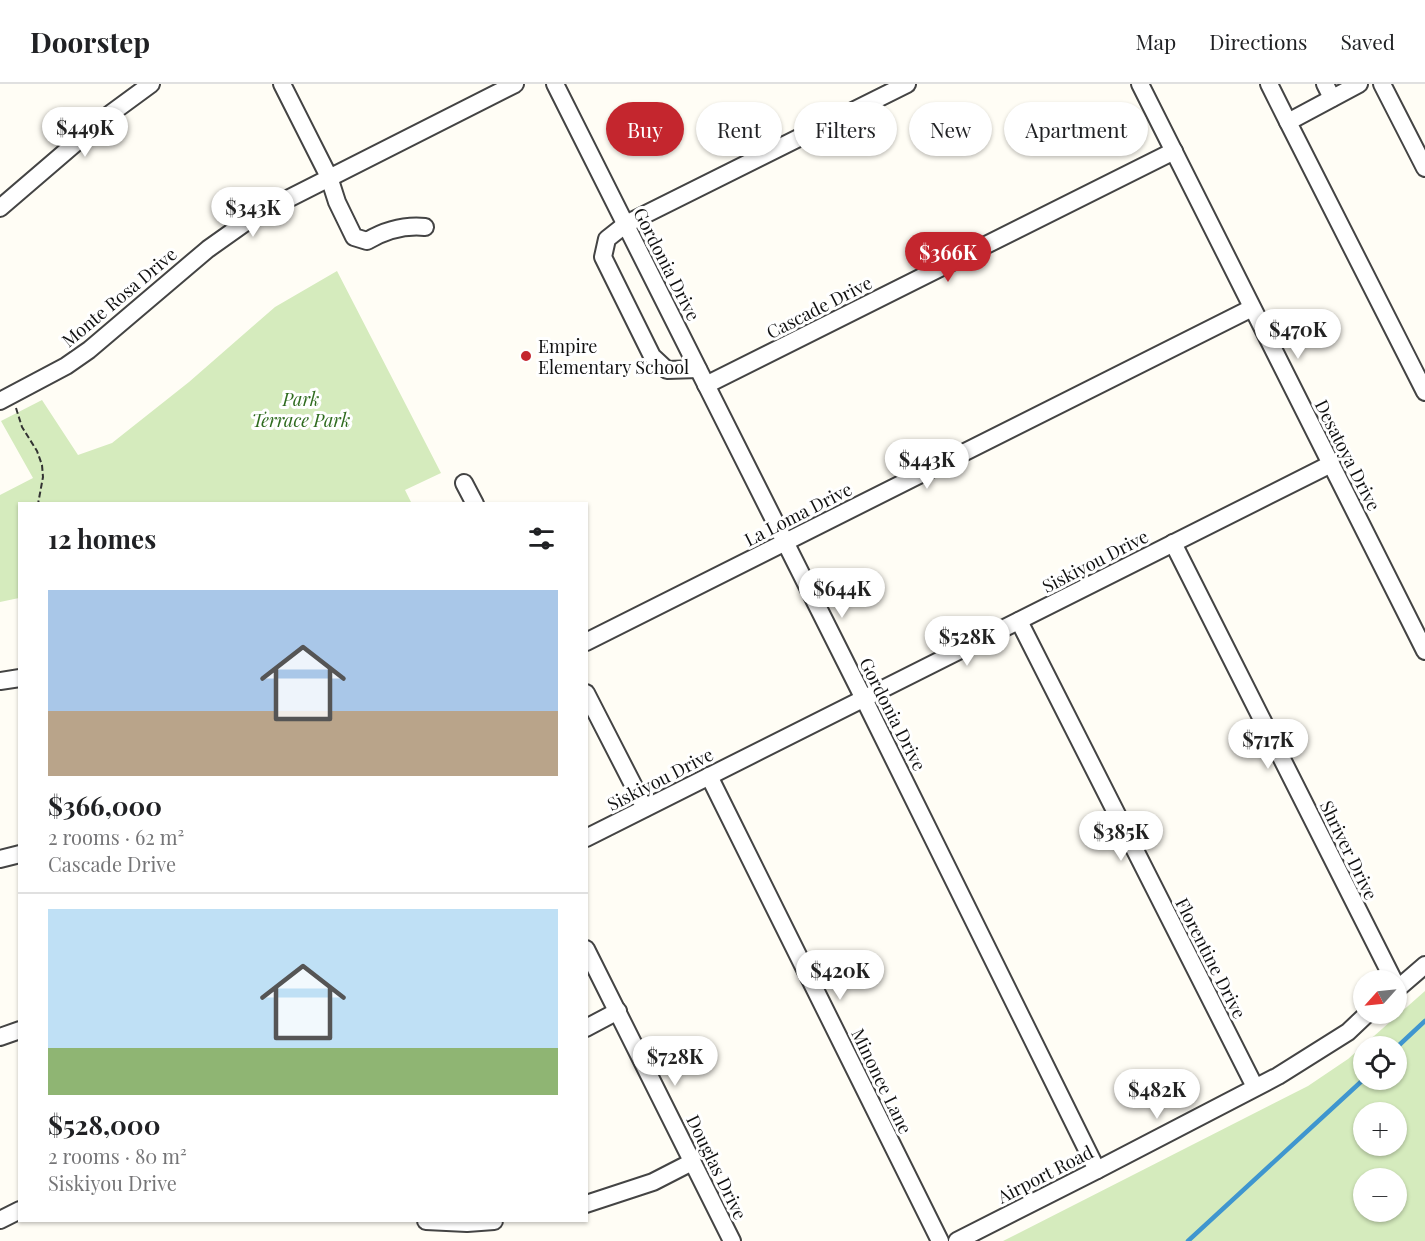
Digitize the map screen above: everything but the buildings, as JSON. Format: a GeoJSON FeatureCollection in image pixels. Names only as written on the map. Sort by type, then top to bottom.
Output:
{"type":"FeatureCollection","features":[{"type":"Feature","properties":{"kind":"street"},"geometry":{"type":"LineString","coordinates":[[0,208],[106,117],[152,84]]}},
{"type":"Feature","properties":{"kind":"street"},"geometry":{"type":"LineString","coordinates":[[282,84],[329,177],[354,237],[367,241],[380,233],[411,226],[425,227]]}},
{"type":"Feature","properties":{"kind":"street","name":"Monte Rosa Drive"},"geometry":{"type":"LineString","coordinates":[[4,399],[66,366],[89,350],[208,249],[256,215],[515,84]]}},
{"type":"Feature","properties":{"kind":"street","name":"Gordonia Drive"},"geometry":{"type":"LineString","coordinates":[[555,84],[786,542],[1097,1170]]}},
{"type":"Feature","properties":{"kind":"street"},"geometry":{"type":"LineString","coordinates":[[698,369],[667,370],[652,356],[603,257],[607,239],[626,224],[907,84]]}},
{"type":"Feature","properties":{"kind":"street","name":"Desatoya Drive"},"geometry":{"type":"LineString","coordinates":[[1140,84],[1425,651]]}},
{"type":"Feature","properties":{"kind":"street"},"geometry":{"type":"LineString","coordinates":[[1269,84],[1425,392]]}},
{"type":"Feature","properties":{"kind":"street"},"geometry":{"type":"LineString","coordinates":[[1288,122],[1329,91],[1359,84]]}},
{"type":"Feature","properties":{"kind":"street"},"geometry":{"type":"LineString","coordinates":[[1382,84],[1424,163]]}},
{"type":"Feature","properties":{"kind":"street","name":"Cascade Drive"},"geometry":{"type":"LineString","coordinates":[[706,385],[1174,151]]}},
{"type":"Feature","properties":{"kind":"street","name":"La Loma Drive"},"geometry":{"type":"LineString","coordinates":[[588,641],[1252,308]]}},
{"type":"Feature","properties":{"kind":"street","name":"Siskiyou Drive"},"geometry":{"type":"LineString","coordinates":[[588,837],[1331,464]]}},
{"type":"Feature","properties":{"kind":"street"},"geometry":{"type":"LineString","coordinates":[[464,483],[473,502]]}},
{"type":"Feature","properties":{"kind":"street","name":"Shriver Drive"},"geometry":{"type":"LineString","coordinates":[[1173,543],[1387,970]]}},
{"type":"Feature","properties":{"kind":"street","name":"Florentine Drive"},"geometry":{"type":"LineString","coordinates":[[1019,621],[1255,1087]]}},
{"type":"Feature","properties":{"kind":"street"},"geometry":{"type":"LineString","coordinates":[[0,681],[18,678]]}},
{"type":"Feature","properties":{"kind":"street"},"geometry":{"type":"LineString","coordinates":[[588,697],[645,808]]}},
{"type":"Feature","properties":{"kind":"street","name":"Minonee Lane"},"geometry":{"type":"LineString","coordinates":[[709,776],[940,1241]]}},
{"type":"Feature","properties":{"kind":"street"},"geometry":{"type":"LineString","coordinates":[[0,859],[18,854]]}},
{"type":"Feature","properties":{"kind":"street","name":"Douglas Drive"},"geometry":{"type":"LineString","coordinates":[[588,954],[732,1241]]}},
{"type":"Feature","properties":{"kind":"street"},"geometry":{"type":"LineString","coordinates":[[1407,979],[1425,965]]}},
{"type":"Feature","properties":{"kind":"street"},"geometry":{"type":"LineString","coordinates":[[588,1027],[618,1011]]}},
{"type":"Feature","properties":{"kind":"street","name":"Airport Road"},"geometry":{"type":"LineString","coordinates":[[957,1241],[1278,1076],[1348,1032],[1356,1024]]}},
{"type":"Feature","properties":{"kind":"street"},"geometry":{"type":"LineString","coordinates":[[0,1037],[18,1031]]}},
{"type":"Feature","properties":{"kind":"street"},"geometry":{"type":"LineString","coordinates":[[588,1203],[653,1182],[692,1162]]}},
{"type":"Feature","properties":{"kind":"street"},"geometry":{"type":"LineString","coordinates":[[0,1220],[18,1211]]}},
{"type":"Feature","properties":{"kind":"path"},"geometry":{"type":"LineString","coordinates":[[4,399],[18,411],[22,427],[37,451],[42,465],[43,477],[38,502]]}},
{"type":"Feature","properties":{"kind":"green space","name":"Park Terrace Park"},"geometry":{"type":"Polygon","coordinates":[[[337,271],[441,473],[405,490],[411,502],[18,502],[18,598],[0,602],[0,495],[33,478],[1,421],[42,400],[78,455],[112,443],[189,382],[275,307],[337,271]]]}},
{"type":"Feature","properties":{"kind":"green space"},"geometry":{"type":"Polygon","coordinates":[[[1425,991],[1425,1241],[1003,1241],[1308,1086],[1353,1055],[1353,1090],[1407,1090],[1407,1036],[1374,1036],[1388,1024],[1407,1024],[1407,1007],[1425,991]]]}},
{"type":"Feature","properties":{"kind":"waterway"},"geometry":{"type":"LineString","coordinates":[[1407,1038],[1425,1021]]}},
{"type":"Feature","properties":{"kind":"waterway"},"geometry":{"type":"LineString","coordinates":[[1188,1241],[1353,1089]]}},
{"type":"Feature","properties":{"kind":"place","name":"Empire Elementary School"},"geometry":{"type":"Point","coordinates":[526,356]}}]}
